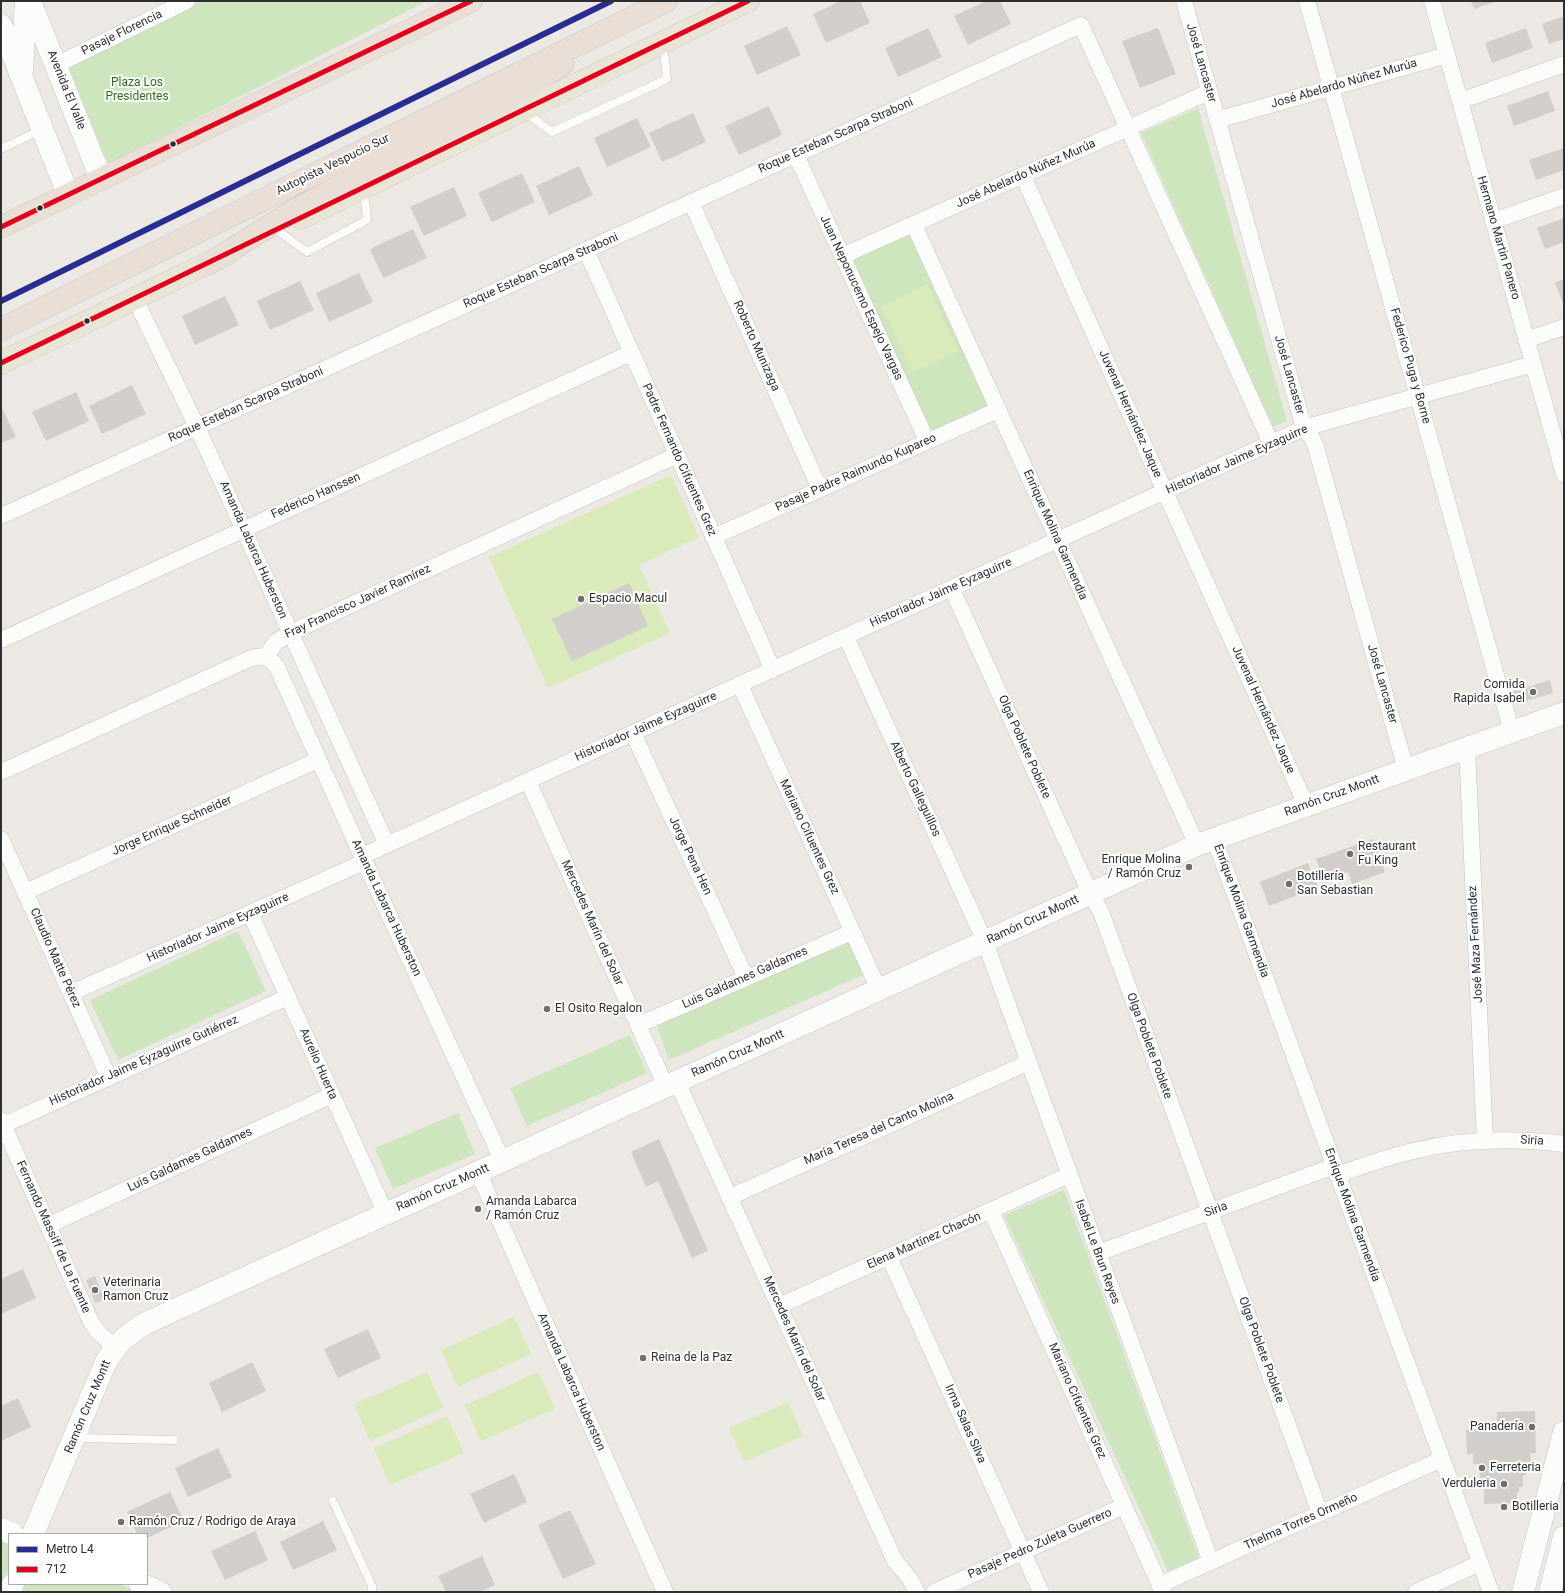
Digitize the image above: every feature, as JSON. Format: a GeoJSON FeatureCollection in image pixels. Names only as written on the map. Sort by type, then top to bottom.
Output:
{"type":"FeatureCollection","features":[{"type":"Feature","properties":{"kind":"highway"},"geometry":{"type":"LineString","coordinates":[[5,222],[68,194],[471,1]]}},
{"type":"Feature","properties":{"kind":"highway","name":"Autopista Vespucio Sur"},"geometry":{"type":"LineString","coordinates":[[1,329],[666,1]]}},
{"type":"Feature","properties":{"kind":"highway"},"geometry":{"type":"LineString","coordinates":[[208,264],[295,210],[523,90],[635,15]]}},
{"type":"Feature","properties":{"kind":"main road"},"geometry":{"type":"LineString","coordinates":[[1,363],[134,300],[748,1]]}},
{"type":"Feature","properties":{"kind":"street"},"geometry":{"type":"LineString","coordinates":[[21,76],[26,1]]}},
{"type":"Feature","properties":{"kind":"street","name":"Avenida El Valle"},"geometry":{"type":"LineString","coordinates":[[30,1],[101,178]]}},
{"type":"Feature","properties":{"kind":"street","name":"Pasaje Florencia"},"geometry":{"type":"LineString","coordinates":[[56,64],[187,1]]}},
{"type":"Feature","properties":{"kind":"street","name":"José Lancaster"},"geometry":{"type":"LineString","coordinates":[[1184,1],[1304,428],[1315,444],[1406,770]]}},
{"type":"Feature","properties":{"kind":"street","name":"Federico Puga y Borne"},"geometry":{"type":"LineString","coordinates":[[1307,1],[1512,732]]}},
{"type":"Feature","properties":{"kind":"street","name":"Hermano Martin Panero"},"geometry":{"type":"LineString","coordinates":[[1432,1],[1526,340],[1562,456],[1564,474]]}},
{"type":"Feature","properties":{"kind":"street"},"geometry":{"type":"LineString","coordinates":[[1,25],[68,194]]}},
{"type":"Feature","properties":{"kind":"street","name":"Roque Esteban Scarpa Straboni"},"geometry":{"type":"LineString","coordinates":[[1,516],[1081,25],[1129,128]]}},
{"type":"Feature","properties":{"kind":"street","name":"José Abelardo Núñez Murúa"},"geometry":{"type":"LineString","coordinates":[[1217,120],[1447,55]]}},
{"type":"Feature","properties":{"kind":"street"},"geometry":{"type":"LineString","coordinates":[[1460,101],[1564,64]]}},
{"type":"Feature","properties":{"kind":"street","name":"José Abelardo Núñez Murúa"},"geometry":{"type":"LineString","coordinates":[[842,256],[1209,92]]}},
{"type":"Feature","properties":{"kind":"street"},"geometry":{"type":"LineString","coordinates":[[1129,128],[1271,443]]}},
{"type":"Feature","properties":{"kind":"street","name":"Juan Neponucemo Espejo Vargas"},"geometry":{"type":"LineString","coordinates":[[796,155],[927,441]]}},
{"type":"Feature","properties":{"kind":"street","name":"Juvenal Hernández Jaque"},"geometry":{"type":"LineString","coordinates":[[1023,176],[1306,806]]}},
{"type":"Feature","properties":{"kind":"street"},"geometry":{"type":"LineString","coordinates":[[1493,221],[1564,196]]}},
{"type":"Feature","properties":{"kind":"street","name":"Roberto Munizaga"},"geometry":{"type":"LineString","coordinates":[[691,202],[820,489]]}},
{"type":"Feature","properties":{"kind":"street","name":"Enrique Molina Garmendia"},"geometry":{"type":"LineString","coordinates":[[914,224],[1058,541],[1205,842],[1336,1170],[1491,1592]]}},
{"type":"Feature","properties":{"kind":"street","name":"Padre Fernando Cifuentes Grez"},"geometry":{"type":"LineString","coordinates":[[586,250],[773,670]]}},
{"type":"Feature","properties":{"kind":"street","name":"Amanda Labarca Huberston"},"geometry":{"type":"LineString","coordinates":[[134,300],[197,427],[387,845]]}},
{"type":"Feature","properties":{"kind":"street"},"geometry":{"type":"LineString","coordinates":[[1526,340],[1564,327]]}},
{"type":"Feature","properties":{"kind":"street","name":"Federico Hanssen"},"geometry":{"type":"LineString","coordinates":[[1,640],[631,353]]}},
{"type":"Feature","properties":{"kind":"street","name":"Historiador Jaime Eyzaguirre"},"geometry":{"type":"LineString","coordinates":[[71,993],[250,913],[363,859],[387,845],[1304,428],[1533,364]]}},
{"type":"Feature","properties":{"kind":"street","name":"Pasaje Padre Raimundo Kupareo"},"geometry":{"type":"LineString","coordinates":[[714,537],[998,410]]}},
{"type":"Feature","properties":{"kind":"street","name":"Fray Francisco Javier Ramírez"},"geometry":{"type":"LineString","coordinates":[[266,658],[276,642],[290,633],[677,455]]}},
{"type":"Feature","properties":{"kind":"street","name":"Olga Poblete Poblete"},"geometry":{"type":"LineString","coordinates":[[952,589],[1090,894],[1101,912],[1320,1513]]}},
{"type":"Feature","properties":{"kind":"street","name":"Alberto Galleguillos"},"geometry":{"type":"LineString","coordinates":[[846,637],[985,942]]}},
{"type":"Feature","properties":{"kind":"street"},"geometry":{"type":"LineString","coordinates":[[1,772],[249,658],[257,656],[266,658]]}},
{"type":"Feature","properties":{"kind":"street","name":"Amanda Labarca Huberston"},"geometry":{"type":"LineString","coordinates":[[266,658],[272,661],[277,668],[363,859],[503,1162]]}},
{"type":"Feature","properties":{"kind":"street","name":"Mariano Cifuentes Grez"},"geometry":{"type":"LineString","coordinates":[[740,685],[879,990]]}},
{"type":"Feature","properties":{"kind":"street","name":"Ramón Cruz Montt"},"geometry":{"type":"LineString","coordinates":[[33,1533],[75,1438],[105,1364],[115,1347],[124,1338],[146,1324],[1205,842],[1564,713]]}},
{"type":"Feature","properties":{"kind":"street","name":"Jorge Pena Hen"},"geometry":{"type":"LineString","coordinates":[[633,733],[746,978]]}},
{"type":"Feature","properties":{"kind":"street","name":"José Maza Fernández"},"geometry":{"type":"LineString","coordinates":[[1467,748],[1484,1140]]}},
{"type":"Feature","properties":{"kind":"street","name":"Jorge Enrique Schneider"},"geometry":{"type":"LineString","coordinates":[[25,892],[318,760]]}},
{"type":"Feature","properties":{"kind":"street","name":"Mercedes Marín del Solar"},"geometry":{"type":"LineString","coordinates":[[528,781],[638,1025],[672,1084],[730,1197],[895,1561],[910,1580],[917,1592]]}},
{"type":"Feature","properties":{"kind":"street","name":"Claudio Matte Pérez"},"geometry":{"type":"LineString","coordinates":[[1,839],[109,1078]]}},
{"type":"Feature","properties":{"kind":"street","name":"Aurelio Huerta"},"geometry":{"type":"LineString","coordinates":[[250,913],[386,1214]]}},
{"type":"Feature","properties":{"kind":"street","name":"Luis Galdames Galdames"},"geometry":{"type":"LineString","coordinates":[[638,1025],[852,932]]}},
{"type":"Feature","properties":{"kind":"street","name":"Isabel Le Brun Reyes"},"geometry":{"type":"LineString","coordinates":[[985,942],[1211,1562]]}},
{"type":"Feature","properties":{"kind":"street","name":"Historiador Jaime Eyzaguirre Gutiérrez"},"geometry":{"type":"LineString","coordinates":[[2,1123],[109,1078],[288,997]]}},
{"type":"Feature","properties":{"kind":"street","name":"María Teresa del Canto Molina"},"geometry":{"type":"LineString","coordinates":[[730,1197],[1029,1062]]}},
{"type":"Feature","properties":{"kind":"street","name":"Luis Galdames Galdames"},"geometry":{"type":"LineString","coordinates":[[48,1225],[332,1095]]}},
{"type":"Feature","properties":{"kind":"street","name":"Fernando Massiff de La Fuente"},"geometry":{"type":"LineString","coordinates":[[2,1123],[91,1322],[99,1333],[115,1347]]}},
{"type":"Feature","properties":{"kind":"street","name":"Siria"},"geometry":{"type":"LineString","coordinates":[[1098,1253],[1210,1212],[1336,1170],[1414,1151],[1484,1140],[1513,1140],[1564,1144]]}},
{"type":"Feature","properties":{"kind":"street","name":"Amanda Labarca Huberston"},"geometry":{"type":"LineString","coordinates":[[478,1172],[665,1592]]}},
{"type":"Feature","properties":{"kind":"street","name":"Elena Martínez Chacón"},"geometry":{"type":"LineString","coordinates":[[779,1306],[1069,1175]]}},
{"type":"Feature","properties":{"kind":"street","name":"Mariano Cifuentes Grez"},"geometry":{"type":"LineString","coordinates":[[991,1211],[1161,1589]]}},
{"type":"Feature","properties":{"kind":"street","name":"Irma Salas Silva"},"geometry":{"type":"LineString","coordinates":[[890,1256],[1041,1592]]}},
{"type":"Feature","properties":{"kind":"street"},"geometry":{"type":"LineString","coordinates":[[1523,1592],[1563,1438]]}},
{"type":"Feature","properties":{"kind":"street","name":"Thelma Torres Ormeño"},"geometry":{"type":"LineString","coordinates":[[1161,1589],[1211,1562],[1442,1459]]}},
{"type":"Feature","properties":{"kind":"street","name":"Pasaje Pedro Zuleta Guerrero"},"geometry":{"type":"LineString","coordinates":[[934,1592],[1124,1506]]}},
{"type":"Feature","properties":{"kind":"street"},"geometry":{"type":"LineString","coordinates":[[1,1529],[11,1533]]}},
{"type":"Feature","properties":{"kind":"street"},"geometry":{"type":"LineString","coordinates":[[1550,1592],[1564,1537]]}},
{"type":"Feature","properties":{"kind":"street"},"geometry":{"type":"LineString","coordinates":[[1416,1592],[1480,1563]]}},
{"type":"Feature","properties":{"kind":"street"},"geometry":{"type":"LineString","coordinates":[[142,1585],[160,1592]]}},
{"type":"Feature","properties":{"kind":"lane"},"geometry":{"type":"LineString","coordinates":[[523,110],[552,132],[667,79],[663,42]]}},
{"type":"Feature","properties":{"kind":"lane"},"geometry":{"type":"LineString","coordinates":[[1,149],[42,130]]}},
{"type":"Feature","properties":{"kind":"lane"},"geometry":{"type":"LineString","coordinates":[[276,230],[306,252],[367,220],[364,188]]}},
{"type":"Feature","properties":{"kind":"lane"},"geometry":{"type":"LineString","coordinates":[[75,1438],[174,1440]]}},
{"type":"Feature","properties":{"kind":"lane"},"geometry":{"type":"LineString","coordinates":[[333,1501],[372,1586],[372,1592]]}},
{"type":"Feature","properties":{"kind":"green space","name":"Plaza Los Presidentes"},"geometry":{"type":"Polygon","coordinates":[[[201,1],[427,1],[108,164],[68,66],[201,1]]]}},
{"type":"Feature","properties":{"kind":"green space"},"geometry":{"type":"Polygon","coordinates":[[[1198,108],[1287,421],[1273,427],[1141,133],[1198,108]]]}},
{"type":"Feature","properties":{"kind":"green space"},"geometry":{"type":"Polygon","coordinates":[[[911,232],[993,406],[928,434],[849,258],[911,232]]]}},
{"type":"Feature","properties":{"kind":"green space"},"geometry":{"type":"Polygon","coordinates":[[[927,284],[959,351],[913,373],[881,306],[927,284]]]}},
{"type":"Feature","properties":{"kind":"green space","name":"Espacio Macul"},"geometry":{"type":"Polygon","coordinates":[[[671,475],[699,537],[639,565],[670,633],[548,688],[489,557],[671,475]]]}},
{"type":"Feature","properties":{"kind":"green space"},"geometry":{"type":"Polygon","coordinates":[[[238,931],[266,991],[118,1060],[90,1000],[238,931]]]}},
{"type":"Feature","properties":{"kind":"green space"},"geometry":{"type":"Polygon","coordinates":[[[849,938],[863,975],[669,1060],[657,1025],[849,938]]]}},
{"type":"Feature","properties":{"kind":"green space"},"geometry":{"type":"Polygon","coordinates":[[[630,1035],[647,1073],[527,1126],[510,1088],[630,1035]]]}},
{"type":"Feature","properties":{"kind":"green space"},"geometry":{"type":"Polygon","coordinates":[[[458,1113],[475,1154],[393,1189],[375,1148],[458,1113]]]}},
{"type":"Feature","properties":{"kind":"green space"},"geometry":{"type":"Polygon","coordinates":[[[1064,1190],[1199,1558],[1168,1571],[1004,1215],[1064,1190]]]}},
{"type":"Feature","properties":{"kind":"green space"},"geometry":{"type":"Polygon","coordinates":[[[514,1317],[531,1354],[458,1387],[441,1350],[514,1317]]]}},
{"type":"Feature","properties":{"kind":"green space"},"geometry":{"type":"Polygon","coordinates":[[[427,1372],[443,1408],[370,1441],[354,1404],[427,1372]]]}},
{"type":"Feature","properties":{"kind":"green space"},"geometry":{"type":"Polygon","coordinates":[[[538,1372],[555,1409],[481,1441],[465,1405],[538,1372]]]}},
{"type":"Feature","properties":{"kind":"green space"},"geometry":{"type":"Polygon","coordinates":[[[788,1402],[803,1436],[744,1462],[729,1428],[788,1402]]]}},
{"type":"Feature","properties":{"kind":"green space"},"geometry":{"type":"Polygon","coordinates":[[[447,1416],[464,1453],[390,1485],[374,1448],[447,1416]]]}},
{"type":"Feature","properties":{"kind":"green space"},"geometry":{"type":"Polygon","coordinates":[[[1,1537],[8,1540],[8,1584],[1,1581],[1,1537]]]}},
{"type":"Feature","properties":{"kind":"green space"},"geometry":{"type":"Polygon","coordinates":[[[11,1585],[122,1585],[139,1592],[28,1592],[11,1585]]]}},
{"type":"Feature","properties":{"kind":"building"},"geometry":{"type":"Polygon","coordinates":[[[841,1],[860,1],[870,23],[826,43],[813,14],[841,1]]]}},
{"type":"Feature","properties":{"kind":"building"},"geometry":{"type":"Polygon","coordinates":[[[986,1],[1000,1],[1011,24],[968,45],[954,16],[986,1]]]}},
{"type":"Feature","properties":{"kind":"building"},"geometry":{"type":"Polygon","coordinates":[[[1471,1],[1497,1],[1474,9],[1471,1]]]}},
{"type":"Feature","properties":{"kind":"building"},"geometry":{"type":"Polygon","coordinates":[[[1564,16],[1564,39],[1549,44],[1542,24],[1564,16]]]}},
{"type":"Feature","properties":{"kind":"building"},"geometry":{"type":"Polygon","coordinates":[[[787,26],[801,55],[757,75],[744,46],[787,26]]]}},
{"type":"Feature","properties":{"kind":"building"},"geometry":{"type":"Polygon","coordinates":[[[928,28],[942,57],[898,77],[885,48],[928,28]]]}},
{"type":"Feature","properties":{"kind":"building"},"geometry":{"type":"Polygon","coordinates":[[[1158,28],[1176,74],[1140,88],[1122,41],[1158,28]]]}},
{"type":"Feature","properties":{"kind":"building"},"geometry":{"type":"Polygon","coordinates":[[[1526,28],[1533,48],[1492,63],[1485,43],[1526,28]]]}},
{"type":"Feature","properties":{"kind":"building"},"geometry":{"type":"Polygon","coordinates":[[[1548,91],[1555,111],[1514,126],[1507,106],[1548,91]]]}},
{"type":"Feature","properties":{"kind":"building"},"geometry":{"type":"Polygon","coordinates":[[[769,106],[782,135],[739,155],[725,126],[769,106]]]}},
{"type":"Feature","properties":{"kind":"building"},"geometry":{"type":"Polygon","coordinates":[[[693,113],[706,142],[662,162],[649,133],[693,113]]]}},
{"type":"Feature","properties":{"kind":"building"},"geometry":{"type":"Polygon","coordinates":[[[637,118],[651,147],[607,167],[594,138],[637,118]]]}},
{"type":"Feature","properties":{"kind":"building"},"geometry":{"type":"Polygon","coordinates":[[[1564,148],[1564,170],[1536,180],[1529,160],[1564,148]]]}},
{"type":"Feature","properties":{"kind":"building"},"geometry":{"type":"Polygon","coordinates":[[[579,166],[593,195],[549,215],[536,186],[579,166]]]}},
{"type":"Feature","properties":{"kind":"building"},"geometry":{"type":"Polygon","coordinates":[[[522,173],[535,202],[492,222],[478,193],[522,173]]]}},
{"type":"Feature","properties":{"kind":"building"},"geometry":{"type":"Polygon","coordinates":[[[454,187],[467,216],[424,236],[410,207],[454,187]]]}},
{"type":"Feature","properties":{"kind":"building"},"geometry":{"type":"Polygon","coordinates":[[[1564,218],[1564,242],[1545,249],[1537,228],[1564,218]]]}},
{"type":"Feature","properties":{"kind":"building"},"geometry":{"type":"Polygon","coordinates":[[[413,229],[427,258],[383,278],[370,249],[413,229]]]}},
{"type":"Feature","properties":{"kind":"building"},"geometry":{"type":"Polygon","coordinates":[[[359,273],[373,302],[329,322],[316,293],[359,273]]]}},
{"type":"Feature","properties":{"kind":"building"},"geometry":{"type":"Polygon","coordinates":[[[1564,279],[1564,303],[1563,303],[1555,283],[1564,279]]]}},
{"type":"Feature","properties":{"kind":"building"},"geometry":{"type":"Polygon","coordinates":[[[300,281],[314,310],[270,330],[257,301],[300,281]]]}},
{"type":"Feature","properties":{"kind":"building"},"geometry":{"type":"Polygon","coordinates":[[[225,296],[239,325],[195,345],[182,316],[225,296]]]}},
{"type":"Feature","properties":{"kind":"building"},"geometry":{"type":"Polygon","coordinates":[[[132,385],[146,414],[102,434],[89,406],[132,385]]]}},
{"type":"Feature","properties":{"kind":"building"},"geometry":{"type":"Polygon","coordinates":[[[76,392],[89,421],[46,441],[32,412],[76,392]]]}},
{"type":"Feature","properties":{"kind":"building"},"geometry":{"type":"Polygon","coordinates":[[[1,408],[16,437],[1,443],[1,408]]]}},
{"type":"Feature","properties":{"kind":"building"},"geometry":{"type":"Polygon","coordinates":[[[629,583],[648,626],[572,661],[552,619],[629,583]]]}},
{"type":"Feature","properties":{"kind":"building","name":"Comida Rapida Isabel"},"geometry":{"type":"Polygon","coordinates":[[[1550,680],[1553,693],[1516,704],[1512,692],[1550,680]]]}},
{"type":"Feature","properties":{"kind":"building"},"geometry":{"type":"Polygon","coordinates":[[[1373,839],[1385,872],[1352,884],[1348,872],[1324,881],[1316,859],[1373,839]]]}},
{"type":"Feature","properties":{"kind":"building","name":"Botillería San Sebastian"},"geometry":{"type":"Polygon","coordinates":[[[1308,863],[1318,887],[1269,906],[1260,882],[1308,863]]]}},
{"type":"Feature","properties":{"kind":"building"},"geometry":{"type":"Polygon","coordinates":[[[659,1139],[708,1251],[692,1258],[658,1181],[646,1187],[631,1152],[659,1139]]]}},
{"type":"Feature","properties":{"kind":"building"},"geometry":{"type":"Polygon","coordinates":[[[23,1269],[36,1298],[1,1314],[1,1279],[23,1269]]]}},
{"type":"Feature","properties":{"kind":"building","name":"Veterinaria Ramon Cruz"},"geometry":{"type":"Polygon","coordinates":[[[95,1276],[105,1300],[95,1303],[86,1280],[95,1276]]]}},
{"type":"Feature","properties":{"kind":"building"},"geometry":{"type":"Polygon","coordinates":[[[368,1329],[381,1358],[338,1378],[324,1349],[368,1329]]]}},
{"type":"Feature","properties":{"kind":"building"},"geometry":{"type":"Polygon","coordinates":[[[252,1362],[266,1391],[222,1412],[209,1383],[252,1362]]]}},
{"type":"Feature","properties":{"kind":"building"},"geometry":{"type":"Polygon","coordinates":[[[18,1398],[31,1427],[1,1441],[1,1406],[18,1398]]]}},
{"type":"Feature","properties":{"kind":"building"},"geometry":{"type":"Polygon","coordinates":[[[1535,1411],[1536,1453],[1530,1453],[1531,1463],[1526,1463],[1526,1475],[1523,1475],[1523,1486],[1519,1487],[1519,1492],[1517,1492],[1517,1503],[1484,1504],[1484,1478],[1480,1478],[1479,1464],[1473,1464],[1473,1454],[1467,1454],[1466,1430],[1497,1429],[1497,1412],[1535,1411]]]}},
{"type":"Feature","properties":{"kind":"building"},"geometry":{"type":"Polygon","coordinates":[[[218,1448],[232,1477],[188,1497],[175,1468],[218,1448]]]}},
{"type":"Feature","properties":{"kind":"building"},"geometry":{"type":"Polygon","coordinates":[[[514,1474],[527,1502],[484,1523],[470,1494],[514,1474]]]}},
{"type":"Feature","properties":{"kind":"building"},"geometry":{"type":"Polygon","coordinates":[[[170,1492],[184,1521],[148,1538],[148,1533],[137,1533],[127,1512],[170,1492]]]}},
{"type":"Feature","properties":{"kind":"building"},"geometry":{"type":"Polygon","coordinates":[[[570,1510],[596,1564],[563,1579],[538,1525],[570,1510]]]}},
{"type":"Feature","properties":{"kind":"building"},"geometry":{"type":"Polygon","coordinates":[[[323,1521],[337,1550],[293,1570],[280,1542],[323,1521]]]}},
{"type":"Feature","properties":{"kind":"building"},"geometry":{"type":"Polygon","coordinates":[[[255,1531],[268,1560],[225,1580],[211,1551],[255,1531]]]}},
{"type":"Feature","properties":{"kind":"building"},"geometry":{"type":"Polygon","coordinates":[[[482,1556],[495,1585],[479,1592],[446,1592],[438,1576],[482,1556]]]}},
{"type":"Feature","properties":{"kind":"metro line","name":"L4"},"geometry":{"type":"LineString","coordinates":[[1,301],[611,1]]}},
{"type":"Feature","properties":{"kind":"transit line","name":"712"},"geometry":{"type":"LineString","coordinates":[[1,227],[471,1]]}},
{"type":"Feature","properties":{"kind":"transit line","name":"712"},"geometry":{"type":"LineString","coordinates":[[1,363],[748,1]]}},
{"type":"Feature","properties":{"kind":"place","name":"Espacio Macul"},"geometry":{"type":"Point","coordinates":[581,599]}},
{"type":"Feature","properties":{"kind":"place","name":"Comida Rapida Isabel"},"geometry":{"type":"Point","coordinates":[1533,692]}},
{"type":"Feature","properties":{"kind":"place","name":"Restaurant Fu King"},"geometry":{"type":"Point","coordinates":[1350,854]}},
{"type":"Feature","properties":{"kind":"place","name":"Enrique Molina / Ramón Cruz"},"geometry":{"type":"Point","coordinates":[1189,867]}},
{"type":"Feature","properties":{"kind":"place","name":"Botillería San Sebastian"},"geometry":{"type":"Point","coordinates":[1289,884]}},
{"type":"Feature","properties":{"kind":"place","name":"El Osito Regalon"},"geometry":{"type":"Point","coordinates":[547,1009]}},
{"type":"Feature","properties":{"kind":"place","name":"Amanda Labarca / Ramón Cruz"},"geometry":{"type":"Point","coordinates":[478,1209]}},
{"type":"Feature","properties":{"kind":"place","name":"Veterinaria Ramon Cruz"},"geometry":{"type":"Point","coordinates":[95,1290]}},
{"type":"Feature","properties":{"kind":"place","name":"Reina de la Paz"},"geometry":{"type":"Point","coordinates":[643,1358]}},
{"type":"Feature","properties":{"kind":"place","name":"Panadería"},"geometry":{"type":"Point","coordinates":[1532,1427]}},
{"type":"Feature","properties":{"kind":"place","name":"Ferreteria"},"geometry":{"type":"Point","coordinates":[1482,1468]}},
{"type":"Feature","properties":{"kind":"place","name":"Verduleria"},"geometry":{"type":"Point","coordinates":[1504,1484]}},
{"type":"Feature","properties":{"kind":"place","name":"Botilleria"},"geometry":{"type":"Point","coordinates":[1504,1507]}},
{"type":"Feature","properties":{"kind":"place","name":"Ramón Cruz / Rodrigo de Araya"},"geometry":{"type":"Point","coordinates":[121,1522]}}]}
